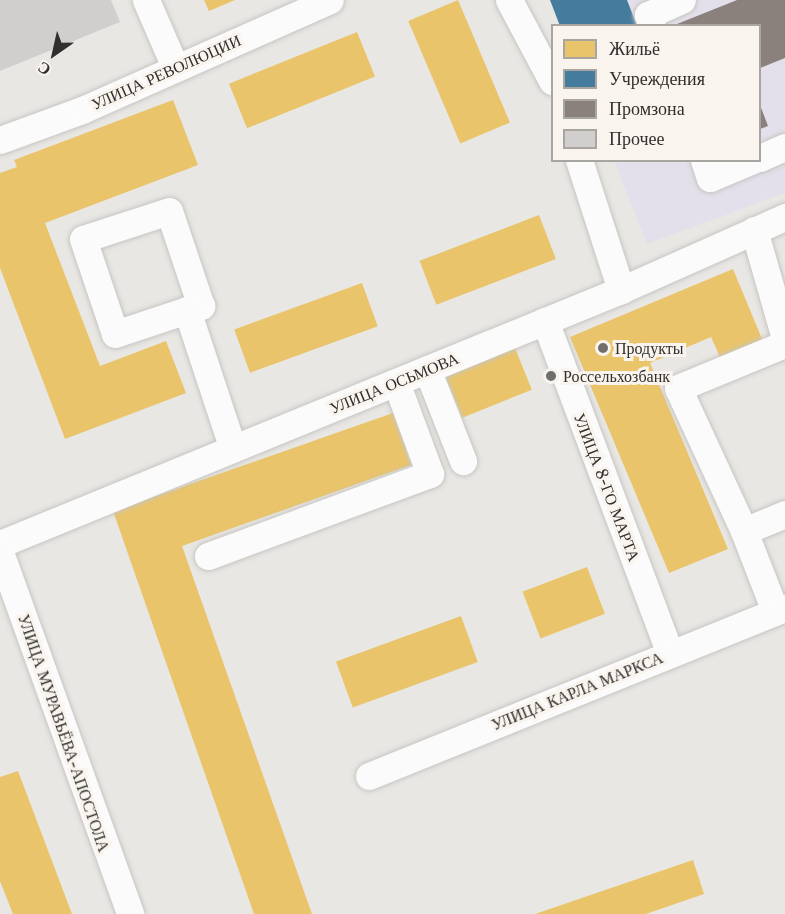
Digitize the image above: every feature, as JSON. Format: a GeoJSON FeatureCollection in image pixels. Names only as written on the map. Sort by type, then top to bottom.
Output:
{"type":"FeatureCollection","features":[{"type":"Feature","properties":{"kind":"street"},"geometry":{"type":"LineString","coordinates":[[146,0],[175,67]]}},
{"type":"Feature","properties":{"kind":"street","name":"УЛИЦА РЕВОЛЮЦИИ"},"geometry":{"type":"LineString","coordinates":[[0,140],[82,110],[330,0]]}},
{"type":"Feature","properties":{"kind":"street"},"geometry":{"type":"LineString","coordinates":[[509,0],[551,79]]}},
{"type":"Feature","properties":{"kind":"street"},"geometry":{"type":"LineString","coordinates":[[651,24],[648,15],[682,0]]}},
{"type":"Feature","properties":{"kind":"street"},"geometry":{"type":"LineString","coordinates":[[761,157],[785,147]]}},
{"type":"Feature","properties":{"kind":"street"},"geometry":{"type":"LineString","coordinates":[[580,162],[621,290]]}},
{"type":"Feature","properties":{"kind":"street"},"geometry":{"type":"LineString","coordinates":[[705,162],[711,178],[748,162]]}},
{"type":"Feature","properties":{"kind":"street"},"geometry":{"type":"LineString","coordinates":[[168,211],[201,306],[188,310],[115,334],[83,239],[168,211]]}},
{"type":"Feature","properties":{"kind":"street","name":"УЛИЦА ОСЬМОВА"},"geometry":{"type":"LineString","coordinates":[[0,544],[621,290],[785,217]]}},
{"type":"Feature","properties":{"kind":"street"},"geometry":{"type":"LineString","coordinates":[[754,230],[785,338]]}},
{"type":"Feature","properties":{"kind":"street"},"geometry":{"type":"LineString","coordinates":[[188,310],[233,449]]}},
{"type":"Feature","properties":{"kind":"street","name":"УЛИЦА 8-ГО МАРТА"},"geometry":{"type":"LineString","coordinates":[[545,321],[670,653]]}},
{"type":"Feature","properties":{"kind":"street"},"geometry":{"type":"LineString","coordinates":[[780,610],[678,388],[785,344]]}},
{"type":"Feature","properties":{"kind":"street"},"geometry":{"type":"LineString","coordinates":[[427,369],[463,461]]}},
{"type":"Feature","properties":{"kind":"street"},"geometry":{"type":"LineString","coordinates":[[208,556],[430,474],[396,382]]}},
{"type":"Feature","properties":{"kind":"street"},"geometry":{"type":"LineString","coordinates":[[744,531],[785,514]]}},
{"type":"Feature","properties":{"kind":"street","name":"УЛИЦА МУРАВЬЁВА-АПОСТОЛА"},"geometry":{"type":"LineString","coordinates":[[0,552],[130,914]]}},
{"type":"Feature","properties":{"kind":"street","name":"УЛИЦА КАРЛА МАРКСА"},"geometry":{"type":"LineString","coordinates":[[369,776],[780,610]]}},
{"type":"Feature","properties":{"kind":"shaded area"},"geometry":{"type":"Polygon","coordinates":[[[550,0],[785,0],[785,193],[647,244],[614,162],[761,162],[761,24],[560,24],[550,0]]]}},
{"type":"Feature","properties":{"kind":"building: Жильё"},"geometry":{"type":"Polygon","coordinates":[[[204,0],[235,0],[209,11],[204,0]]]}},
{"type":"Feature","properties":{"kind":"building: Жильё"},"geometry":{"type":"Polygon","coordinates":[[[458,0],[510,122],[460,144],[408,21],[458,0]]]}},
{"type":"Feature","properties":{"kind":"building: Жильё"},"geometry":{"type":"Polygon","coordinates":[[[357,32],[375,77],[247,128],[229,84],[357,32]]]}},
{"type":"Feature","properties":{"kind":"building: Жильё"},"geometry":{"type":"Polygon","coordinates":[[[173,100],[198,165],[45,223],[100,366],[166,341],[186,393],[65,439],[0,268],[0,173],[17,167],[14,160],[173,100]]]}},
{"type":"Feature","properties":{"kind":"building: Жильё"},"geometry":{"type":"Polygon","coordinates":[[[539,215],[556,259],[436,305],[420,261],[539,215]]]}},
{"type":"Feature","properties":{"kind":"building: Жильё"},"geometry":{"type":"Polygon","coordinates":[[[733,269],[762,339],[720,357],[711,337],[650,363],[728,549],[669,573],[570,337],[733,269]]]}},
{"type":"Feature","properties":{"kind":"building: Жильё"},"geometry":{"type":"Polygon","coordinates":[[[362,283],[378,326],[250,373],[234,330],[362,283]]]}},
{"type":"Feature","properties":{"kind":"building: Жильё"},"geometry":{"type":"Polygon","coordinates":[[[515,348],[532,390],[462,418],[445,376],[515,348]]]}},
{"type":"Feature","properties":{"kind":"building: Жильё"},"geometry":{"type":"Polygon","coordinates":[[[393,413],[411,465],[182,546],[312,914],[254,914],[113,511],[393,413]]]}},
{"type":"Feature","properties":{"kind":"building: Жильё"},"geometry":{"type":"Polygon","coordinates":[[[587,567],[605,614],[541,638],[523,592],[587,567]]]}},
{"type":"Feature","properties":{"kind":"building: Жильё"},"geometry":{"type":"Polygon","coordinates":[[[461,616],[478,662],[353,708],[336,661],[461,616]]]}},
{"type":"Feature","properties":{"kind":"building: Жильё"},"geometry":{"type":"Polygon","coordinates":[[[18,771],[72,914],[13,914],[0,881],[0,777],[18,771]]]}},
{"type":"Feature","properties":{"kind":"building: Жильё"},"geometry":{"type":"Polygon","coordinates":[[[693,860],[704,894],[646,914],[535,914],[693,860]]]}},
{"type":"Feature","properties":{"kind":"building: Учреждения"},"geometry":{"type":"Polygon","coordinates":[[[550,0],[627,0],[636,24],[559,24],[550,0]]]}},
{"type":"Feature","properties":{"kind":"building: Промзона"},"geometry":{"type":"Polygon","coordinates":[[[737,0],[785,0],[785,58],[761,68],[761,24],[677,24],[737,0]]]}},
{"type":"Feature","properties":{"kind":"building: Промзона"},"geometry":{"type":"Polygon","coordinates":[[[761,108],[768,126],[761,129],[761,108]]]}},
{"type":"Feature","properties":{"kind":"building: Прочее"},"geometry":{"type":"Polygon","coordinates":[[[0,0],[111,0],[120,22],[0,71],[0,0]]]}},
{"type":"Feature","properties":{"kind":"place","name":"Продукты"},"geometry":{"type":"Point","coordinates":[603,348]}},
{"type":"Feature","properties":{"kind":"place","name":"Россельхозбанк"},"geometry":{"type":"Point","coordinates":[551,376]}}]}
